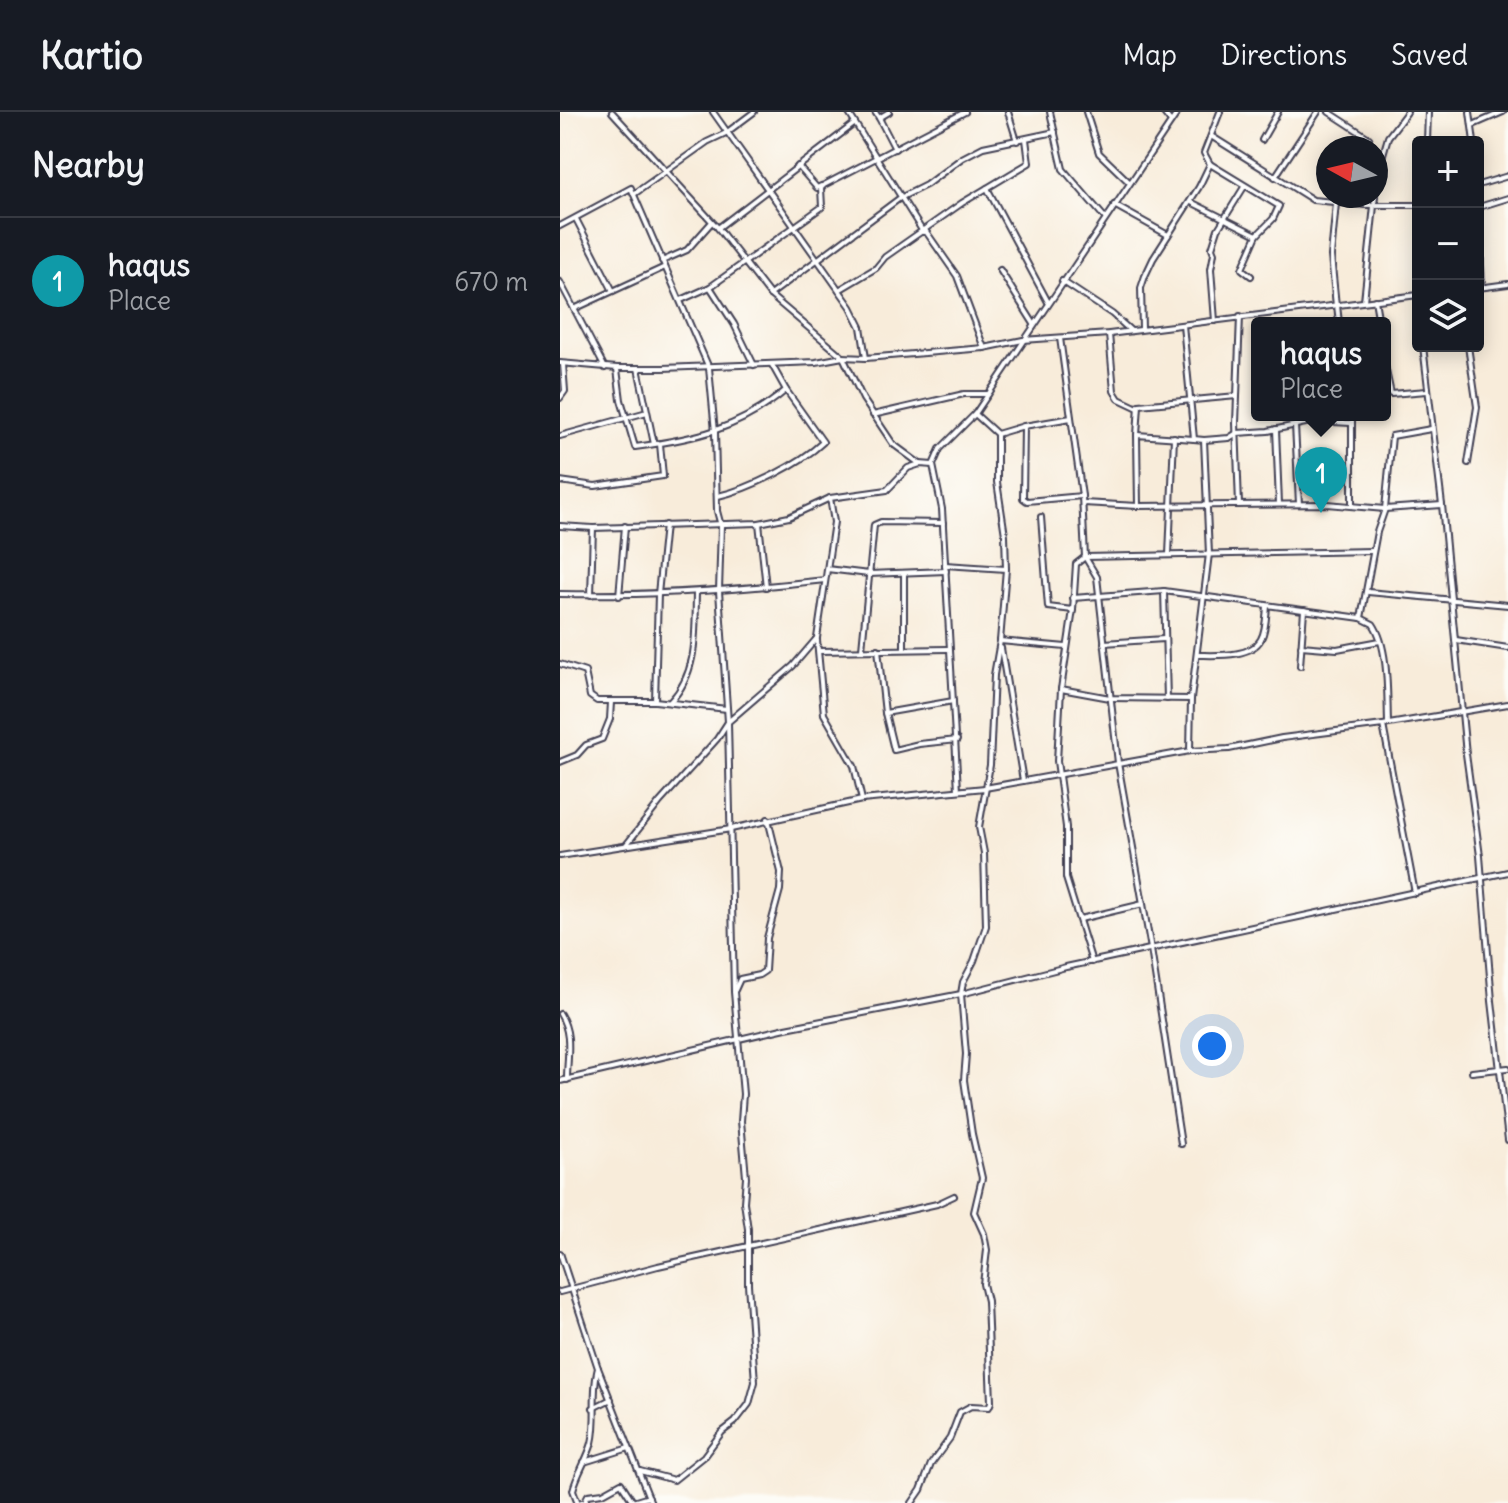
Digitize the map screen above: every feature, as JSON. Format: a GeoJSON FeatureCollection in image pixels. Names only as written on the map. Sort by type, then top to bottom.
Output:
{"type":"FeatureCollection","features":[{"type":"Feature","properties":{"kind":"street"},"geometry":{"type":"LineString","coordinates":[[612,112],[718,228],[770,295],[843,357],[873,415],[895,446],[920,464]]}},
{"type":"Feature","properties":{"kind":"street"},"geometry":{"type":"LineString","coordinates":[[713,112],[839,290],[861,327],[866,358]]}},
{"type":"Feature","properties":{"kind":"street"},"geometry":{"type":"LineString","coordinates":[[634,194],[754,112]]}},
{"type":"Feature","properties":{"kind":"street"},"geometry":{"type":"LineString","coordinates":[[857,112],[849,114],[854,124],[900,198],[957,276],[984,348]]}},
{"type":"Feature","properties":{"kind":"street"},"geometry":{"type":"LineString","coordinates":[[875,112],[895,149]]}},
{"type":"Feature","properties":{"kind":"street"},"geometry":{"type":"LineString","coordinates":[[879,118],[889,112]]}},
{"type":"Feature","properties":{"kind":"street"},"geometry":{"type":"LineString","coordinates":[[798,166],[817,188],[965,112]]}},
{"type":"Feature","properties":{"kind":"street"},"geometry":{"type":"LineString","coordinates":[[1008,112],[1017,141]]}},
{"type":"Feature","properties":{"kind":"street"},"geometry":{"type":"LineString","coordinates":[[1050,112],[1063,169],[1105,218]]}},
{"type":"Feature","properties":{"kind":"street"},"geometry":{"type":"LineString","coordinates":[[1086,112],[1099,153],[1129,182]]}},
{"type":"Feature","properties":{"kind":"street"},"geometry":{"type":"LineString","coordinates":[[1163,112],[1171,122]]}},
{"type":"Feature","properties":{"kind":"street"},"geometry":{"type":"LineString","coordinates":[[958,790],[943,523],[933,465],[940,449],[975,414],[1178,112]]}},
{"type":"Feature","properties":{"kind":"street"},"geometry":{"type":"LineString","coordinates":[[1220,112],[1204,156],[1210,164],[1244,187],[1279,206],[1273,219],[1257,235],[1242,269],[1251,276]]}},
{"type":"Feature","properties":{"kind":"street"},"geometry":{"type":"LineString","coordinates":[[1262,140],[1278,112]]}},
{"type":"Feature","properties":{"kind":"street"},"geometry":{"type":"LineString","coordinates":[[1275,177],[1318,112]]}},
{"type":"Feature","properties":{"kind":"street"},"geometry":{"type":"LineString","coordinates":[[1329,112],[1340,115],[1366,136]]}},
{"type":"Feature","properties":{"kind":"street"},"geometry":{"type":"LineString","coordinates":[[1388,137],[1407,112]]}},
{"type":"Feature","properties":{"kind":"street"},"geometry":{"type":"LineString","coordinates":[[1427,136],[1428,112]]}},
{"type":"Feature","properties":{"kind":"street"},"geometry":{"type":"LineString","coordinates":[[1470,112],[1474,136]]}},
{"type":"Feature","properties":{"kind":"street"},"geometry":{"type":"LineString","coordinates":[[1473,125],[1503,112]]}},
{"type":"Feature","properties":{"kind":"street"},"geometry":{"type":"LineString","coordinates":[[718,228],[854,124]]}},
{"type":"Feature","properties":{"kind":"street"},"geometry":{"type":"LineString","coordinates":[[770,295],[900,198],[926,185],[983,147],[1055,132]]}},
{"type":"Feature","properties":{"kind":"street"},"geometry":{"type":"LineString","coordinates":[[1210,136],[1316,200]]}},
{"type":"Feature","properties":{"kind":"street"},"geometry":{"type":"LineString","coordinates":[[839,290],[876,268],[885,257],[987,188],[1029,163],[1026,139]]}},
{"type":"Feature","properties":{"kind":"street"},"geometry":{"type":"LineString","coordinates":[[1142,329],[1141,288],[1153,259],[1191,202],[1210,164]]}},
{"type":"Feature","properties":{"kind":"street"},"geometry":{"type":"LineString","coordinates":[[1484,183],[1508,176]]}},
{"type":"Feature","properties":{"kind":"street"},"geometry":{"type":"LineString","coordinates":[[681,300],[710,287],[822,207],[821,188],[824,185]]}},
{"type":"Feature","properties":{"kind":"street"},"geometry":{"type":"LineString","coordinates":[[1215,321],[1212,248],[1224,219],[1244,187]]}},
{"type":"Feature","properties":{"kind":"street"},"geometry":{"type":"LineString","coordinates":[[560,226],[631,188],[709,368],[715,432],[717,511],[721,526],[719,591],[728,722],[734,992],[743,1094],[744,1202],[755,1382],[749,1404],[704,1456],[674,1480],[640,1471]]}},
{"type":"Feature","properties":{"kind":"street"},"geometry":{"type":"LineString","coordinates":[[987,188],[1048,302]]}},
{"type":"Feature","properties":{"kind":"street"},"geometry":{"type":"LineString","coordinates":[[1484,205],[1508,198]]}},
{"type":"Feature","properties":{"kind":"street"},"geometry":{"type":"LineString","coordinates":[[1191,202],[1257,235]]}},
{"type":"Feature","properties":{"kind":"street"},"geometry":{"type":"LineString","coordinates":[[1114,205],[1169,236]]}},
{"type":"Feature","properties":{"kind":"street"},"geometry":{"type":"LineString","coordinates":[[1388,206],[1412,205]]}},
{"type":"Feature","properties":{"kind":"street"},"geometry":{"type":"LineString","coordinates":[[1336,208],[1331,256],[1338,317]]}},
{"type":"Feature","properties":{"kind":"street"},"geometry":{"type":"LineString","coordinates":[[1364,301],[1375,208]]}},
{"type":"Feature","properties":{"kind":"street"},"geometry":{"type":"LineString","coordinates":[[1479,208],[1480,280]]}},
{"type":"Feature","properties":{"kind":"street"},"geometry":{"type":"LineString","coordinates":[[576,218],[613,291]]}},
{"type":"Feature","properties":{"kind":"street"},"geometry":{"type":"LineString","coordinates":[[574,309],[687,250],[711,223]]}},
{"type":"Feature","properties":{"kind":"street"},"geometry":{"type":"LineString","coordinates":[[1000,270],[1034,324]]}},
{"type":"Feature","properties":{"kind":"street"},"geometry":{"type":"LineString","coordinates":[[1062,281],[1112,314],[1131,331]]}},
{"type":"Feature","properties":{"kind":"street"},"geometry":{"type":"LineString","coordinates":[[560,282],[605,368]]}},
{"type":"Feature","properties":{"kind":"street"},"geometry":{"type":"LineString","coordinates":[[1484,287],[1508,284]]}},
{"type":"Feature","properties":{"kind":"street"},"geometry":{"type":"LineString","coordinates":[[710,287],[734,324],[754,365]]}},
{"type":"Feature","properties":{"kind":"street"},"geometry":{"type":"LineString","coordinates":[[560,398],[565,391],[562,364],[605,368],[709,368],[816,362],[843,357],[866,358],[984,348],[1023,340],[1109,334],[1412,296]]}},
{"type":"Feature","properties":{"kind":"street"},"geometry":{"type":"LineString","coordinates":[[1375,300],[1378,317]]}},
{"type":"Feature","properties":{"kind":"street"},"geometry":{"type":"LineString","coordinates":[[1239,505],[1237,396],[1240,316]]}},
{"type":"Feature","properties":{"kind":"street"},"geometry":{"type":"LineString","coordinates":[[1183,324],[1194,439]]}},
{"type":"Feature","properties":{"kind":"street"},"geometry":{"type":"LineString","coordinates":[[1109,334],[1114,391],[1119,399],[1138,408]]}},
{"type":"Feature","properties":{"kind":"street"},"geometry":{"type":"LineString","coordinates":[[1060,338],[1083,503],[1085,557],[1097,577],[1118,763],[1181,1144]]}},
{"type":"Feature","properties":{"kind":"street"},"geometry":{"type":"LineString","coordinates":[[1424,352],[1508,1140]]}},
{"type":"Feature","properties":{"kind":"street"},"geometry":{"type":"LineString","coordinates":[[1468,463],[1477,407],[1469,352]]}},
{"type":"Feature","properties":{"kind":"street"},"geometry":{"type":"LineString","coordinates":[[718,496],[744,489],[822,443],[823,440],[786,390],[772,365]]}},
{"type":"Feature","properties":{"kind":"street"},"geometry":{"type":"LineString","coordinates":[[617,368],[634,447],[715,432],[749,417],[786,390]]}},
{"type":"Feature","properties":{"kind":"street"},"geometry":{"type":"LineString","coordinates":[[560,481],[595,486],[663,476],[638,368]]}},
{"type":"Feature","properties":{"kind":"street"},"geometry":{"type":"LineString","coordinates":[[1391,394],[1428,390]]}},
{"type":"Feature","properties":{"kind":"street"},"geometry":{"type":"LineString","coordinates":[[873,415],[964,394],[988,394]]}},
{"type":"Feature","properties":{"kind":"street"},"geometry":{"type":"LineString","coordinates":[[1138,506],[1138,408],[1143,404],[1237,396]]}},
{"type":"Feature","properties":{"kind":"street"},"geometry":{"type":"LineString","coordinates":[[560,436],[647,412]]}},
{"type":"Feature","properties":{"kind":"street"},"geometry":{"type":"LineString","coordinates":[[912,1503],[931,1464],[950,1438],[960,1412],[971,1406],[989,1407],[991,1402],[987,1301],[983,1284],[987,1250],[974,1212],[982,1178],[964,1080],[966,1054],[961,994],[986,926],[984,853],[979,827],[990,765],[994,675],[1006,569],[1005,535],[997,482],[997,434],[975,414]]}},
{"type":"Feature","properties":{"kind":"street"},"geometry":{"type":"LineString","coordinates":[[997,434],[1071,418]]}},
{"type":"Feature","properties":{"kind":"street"},"geometry":{"type":"LineString","coordinates":[[1137,435],[1204,440],[1229,438],[1237,433],[1276,429],[1307,421]]}},
{"type":"Feature","properties":{"kind":"street"},"geometry":{"type":"LineString","coordinates":[[1337,421],[1351,423],[1352,506]]}},
{"type":"Feature","properties":{"kind":"street"},"geometry":{"type":"LineString","coordinates":[[1295,425],[1299,504]]}},
{"type":"Feature","properties":{"kind":"street"},"geometry":{"type":"LineString","coordinates":[[1024,426],[1023,500],[1082,496]]}},
{"type":"Feature","properties":{"kind":"street"},"geometry":{"type":"LineString","coordinates":[[1276,429],[1279,504]]}},
{"type":"Feature","properties":{"kind":"street"},"geometry":{"type":"LineString","coordinates":[[1361,618],[1377,530],[1385,509],[1392,436],[1432,429]]}},
{"type":"Feature","properties":{"kind":"street"},"geometry":{"type":"LineString","coordinates":[[1169,555],[1174,437]]}},
{"type":"Feature","properties":{"kind":"street"},"geometry":{"type":"LineString","coordinates":[[1190,751],[1191,699],[1209,554],[1204,440]]}},
{"type":"Feature","properties":{"kind":"street"},"geometry":{"type":"LineString","coordinates":[[560,526],[593,528],[759,523],[789,517],[830,498],[887,490],[908,468],[920,464],[933,465]]}},
{"type":"Feature","properties":{"kind":"street"},"geometry":{"type":"LineString","coordinates":[[830,498],[834,522],[817,638],[824,714],[854,766],[862,800]]}},
{"type":"Feature","properties":{"kind":"street"},"geometry":{"type":"LineString","coordinates":[[1083,503],[1138,506],[1299,504],[1385,509],[1442,505]]}},
{"type":"Feature","properties":{"kind":"street"},"geometry":{"type":"LineString","coordinates":[[1041,517],[1049,609],[1073,610]]}},
{"type":"Feature","properties":{"kind":"street"},"geometry":{"type":"LineString","coordinates":[[862,649],[876,522],[943,523]]}},
{"type":"Feature","properties":{"kind":"street"},"geometry":{"type":"LineString","coordinates":[[759,523],[766,587]]}},
{"type":"Feature","properties":{"kind":"street"},"geometry":{"type":"LineString","coordinates":[[655,701],[658,594],[665,525]]}},
{"type":"Feature","properties":{"kind":"street"},"geometry":{"type":"LineString","coordinates":[[619,596],[625,526]]}},
{"type":"Feature","properties":{"kind":"street"},"geometry":{"type":"LineString","coordinates":[[591,595],[593,528]]}},
{"type":"Feature","properties":{"kind":"street"},"geometry":{"type":"LineString","coordinates":[[1092,962],[1066,878],[1066,827],[1057,751],[1076,564],[1085,557],[1373,551]]}},
{"type":"Feature","properties":{"kind":"street"},"geometry":{"type":"LineString","coordinates":[[827,569],[869,574],[946,568],[1006,569]]}},
{"type":"Feature","properties":{"kind":"street"},"geometry":{"type":"LineString","coordinates":[[904,573],[904,648]]}},
{"type":"Feature","properties":{"kind":"street"},"geometry":{"type":"LineString","coordinates":[[560,594],[619,596],[719,591],[825,580]]}},
{"type":"Feature","properties":{"kind":"street"},"geometry":{"type":"LineString","coordinates":[[1073,598],[1164,591],[1361,618],[1373,624],[1380,641],[1386,676],[1386,725],[1415,893]]}},
{"type":"Feature","properties":{"kind":"street"},"geometry":{"type":"LineString","coordinates":[[1164,591],[1167,699]]}},
{"type":"Feature","properties":{"kind":"street"},"geometry":{"type":"LineString","coordinates":[[670,702],[684,685],[691,666],[696,592]]}},
{"type":"Feature","properties":{"kind":"street"},"geometry":{"type":"LineString","coordinates":[[1368,592],[1508,605]]}},
{"type":"Feature","properties":{"kind":"street"},"geometry":{"type":"LineString","coordinates":[[1198,655],[1233,653],[1254,647],[1262,638],[1267,606]]}},
{"type":"Feature","properties":{"kind":"street"},"geometry":{"type":"LineString","coordinates":[[1300,666],[1304,610]]}},
{"type":"Feature","properties":{"kind":"street"},"geometry":{"type":"LineString","coordinates":[[626,845],[728,722],[793,666],[817,638]]}},
{"type":"Feature","properties":{"kind":"street"},"geometry":{"type":"LineString","coordinates":[[1104,643],[1164,639]]}},
{"type":"Feature","properties":{"kind":"street"},"geometry":{"type":"LineString","coordinates":[[1456,640],[1508,648]]}},
{"type":"Feature","properties":{"kind":"street"},"geometry":{"type":"LineString","coordinates":[[1000,641],[1066,647]]}},
{"type":"Feature","properties":{"kind":"street"},"geometry":{"type":"LineString","coordinates":[[1000,641],[1024,782]]}},
{"type":"Feature","properties":{"kind":"street"},"geometry":{"type":"LineString","coordinates":[[1301,646],[1337,649],[1380,641]]}},
{"type":"Feature","properties":{"kind":"street"},"geometry":{"type":"LineString","coordinates":[[878,649],[885,713],[894,750],[957,740]]}},
{"type":"Feature","properties":{"kind":"street"},"geometry":{"type":"LineString","coordinates":[[818,651],[948,649]]}},
{"type":"Feature","properties":{"kind":"street"},"geometry":{"type":"LineString","coordinates":[[560,664],[585,672],[592,699],[670,702],[727,709]]}},
{"type":"Feature","properties":{"kind":"street"},"geometry":{"type":"LineString","coordinates":[[1061,689],[1110,698],[1191,699]]}},
{"type":"Feature","properties":{"kind":"street"},"geometry":{"type":"LineString","coordinates":[[885,713],[953,701]]}},
{"type":"Feature","properties":{"kind":"street"},"geometry":{"type":"LineString","coordinates":[[560,762],[577,755],[591,742],[602,739],[610,719],[611,702]]}},
{"type":"Feature","properties":{"kind":"street"},"geometry":{"type":"LineString","coordinates":[[560,856],[731,829],[862,800],[985,788],[1190,751],[1229,749],[1331,730],[1386,725],[1508,704]]}},
{"type":"Feature","properties":{"kind":"street"},"geometry":{"type":"LineString","coordinates":[[734,992],[740,979],[759,975],[766,968],[767,938],[778,903],[781,872],[768,819]]}},
{"type":"Feature","properties":{"kind":"street"},"geometry":{"type":"LineString","coordinates":[[560,1081],[1508,872]]}},
{"type":"Feature","properties":{"kind":"street"},"geometry":{"type":"LineString","coordinates":[[1080,919],[1143,904]]}},
{"type":"Feature","properties":{"kind":"street"},"geometry":{"type":"LineString","coordinates":[[560,1014],[569,1036],[567,1080]]}},
{"type":"Feature","properties":{"kind":"street"},"geometry":{"type":"LineString","coordinates":[[1472,1072],[1508,1068]]}},
{"type":"Feature","properties":{"kind":"street"},"geometry":{"type":"LineString","coordinates":[[560,1292],[658,1266],[937,1204],[954,1196]]}},
{"type":"Feature","properties":{"kind":"street"},"geometry":{"type":"LineString","coordinates":[[560,1253],[598,1368],[650,1500],[630,1502],[621,1483],[603,1493],[588,1495],[585,1501],[579,1503],[573,1490],[592,1442],[598,1368]]}},
{"type":"Feature","properties":{"kind":"street"},"geometry":{"type":"LineString","coordinates":[[593,1408],[611,1399]]}},
{"type":"Feature","properties":{"kind":"street"},"geometry":{"type":"LineString","coordinates":[[584,1462],[629,1448]]}},
{"type":"Feature","properties":{"kind":"place","name":"haqus"},"geometry":{"type":"Point","coordinates":[1321,513]}}]}
